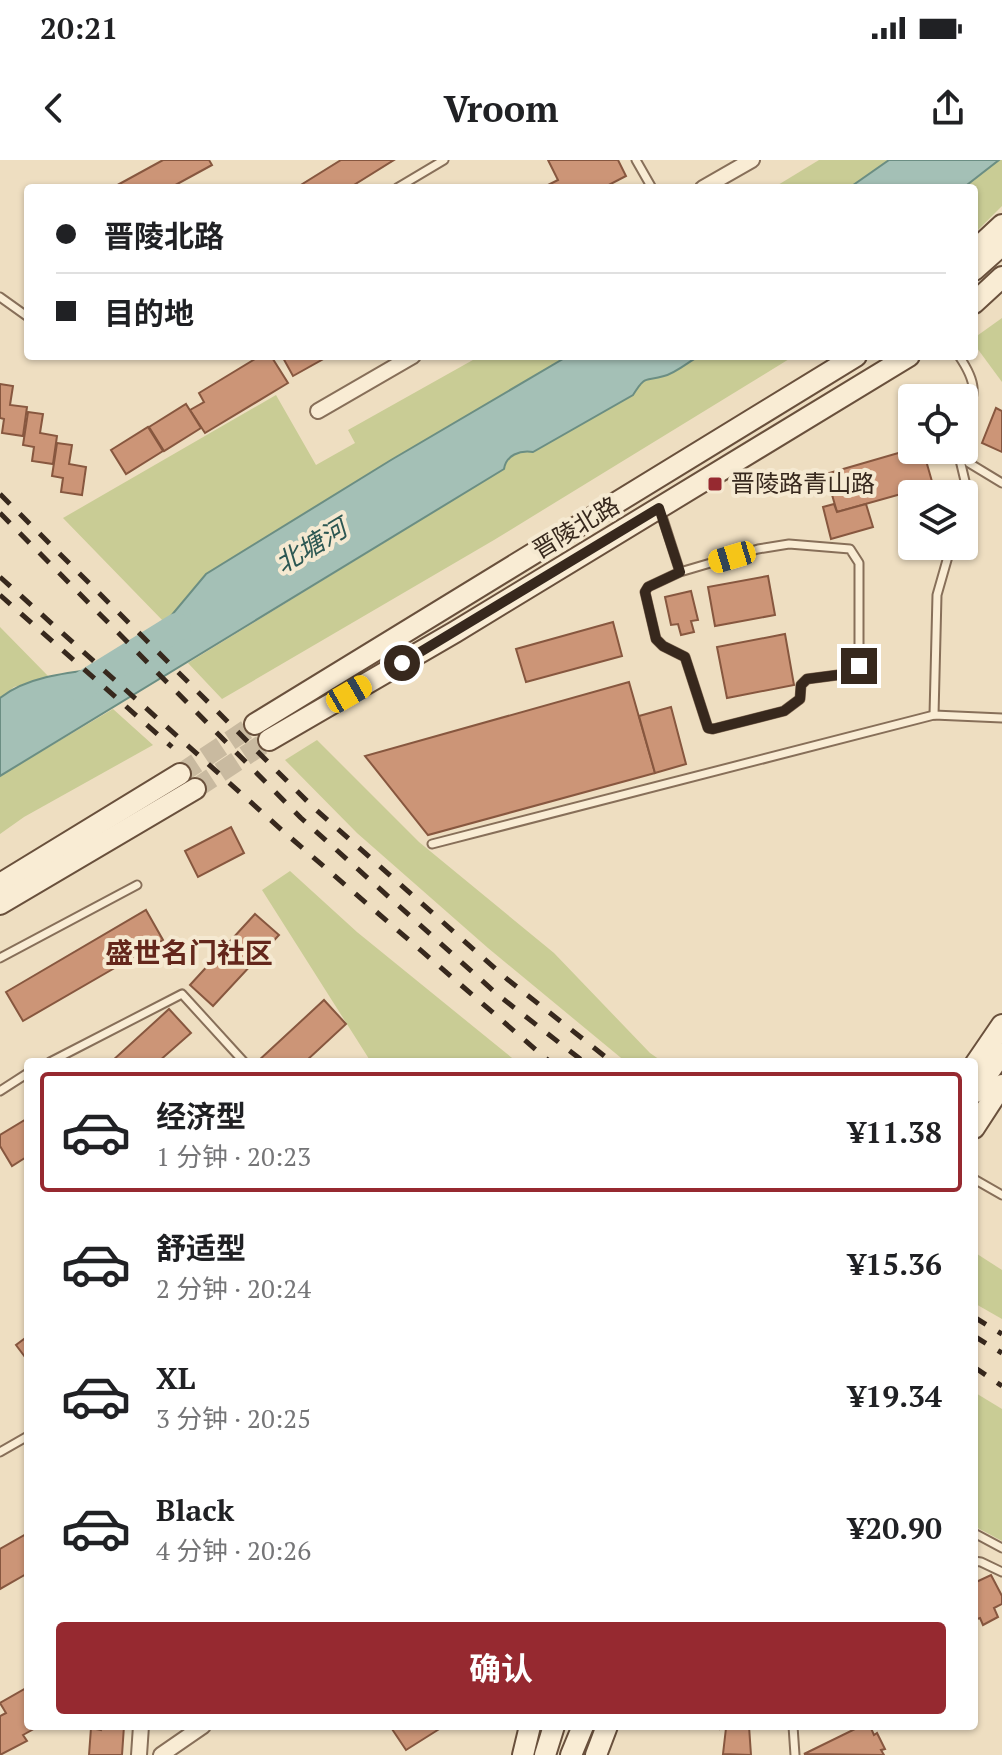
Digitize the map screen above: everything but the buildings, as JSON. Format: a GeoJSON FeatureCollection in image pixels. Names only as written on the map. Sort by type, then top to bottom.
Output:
{"type":"FeatureCollection","features":[{"type":"Feature","properties":{"kind":"main road"},"geometry":{"type":"LineString","coordinates":[[978,247],[1002,225]]}},
{"type":"Feature","properties":{"kind":"main road"},"geometry":{"type":"LineString","coordinates":[[978,266],[1002,245]]}},
{"type":"Feature","properties":{"kind":"main road"},"geometry":{"type":"LineString","coordinates":[[978,282],[1002,266]]}},
{"type":"Feature","properties":{"kind":"main road"},"geometry":{"type":"LineString","coordinates":[[978,299],[1002,277]]}},
{"type":"Feature","properties":{"kind":"main road"},"geometry":{"type":"LineString","coordinates":[[978,312],[1002,296]]}},
{"type":"Feature","properties":{"kind":"main road"},"geometry":{"type":"LineString","coordinates":[[804,388],[828,360]]}},
{"type":"Feature","properties":{"kind":"main road","name":"晋陵北路"},"geometry":{"type":"LineString","coordinates":[[850,360],[262,732],[455,632],[902,360]]}},
{"type":"Feature","properties":{"kind":"main road"},"geometry":{"type":"LineString","coordinates":[[0,884],[188,781],[0,904]]}},
{"type":"Feature","properties":{"kind":"main road"},"geometry":{"type":"LineString","coordinates":[[978,1060],[1002,1025]]}},
{"type":"Feature","properties":{"kind":"main road"},"geometry":{"type":"LineString","coordinates":[[978,1087],[1002,1053]]}},
{"type":"Feature","properties":{"kind":"main road"},"geometry":{"type":"LineString","coordinates":[[978,1122],[1002,1085]]}},
{"type":"Feature","properties":{"kind":"main road"},"geometry":{"type":"LineString","coordinates":[[523,1755],[529,1730]]}},
{"type":"Feature","properties":{"kind":"main road"},"geometry":{"type":"LineString","coordinates":[[545,1755],[553,1730]]}},
{"type":"Feature","properties":{"kind":"main road"},"geometry":{"type":"LineString","coordinates":[[571,1755],[581,1730]]}},
{"type":"Feature","properties":{"kind":"main road"},"geometry":{"type":"LineString","coordinates":[[596,1755],[605,1730]]}},
{"type":"Feature","properties":{"kind":"street"},"geometry":{"type":"LineString","coordinates":[[710,184],[752,160]]}},
{"type":"Feature","properties":{"kind":"street"},"geometry":{"type":"LineString","coordinates":[[318,411],[406,360]]}},
{"type":"Feature","properties":{"kind":"street"},"geometry":{"type":"LineString","coordinates":[[139,1755],[141,1730]]}},
{"type":"Feature","properties":{"kind":"street"},"geometry":{"type":"LineString","coordinates":[[161,1755],[197,1730]]}},
{"type":"Feature","properties":{"kind":"lane"},"geometry":{"type":"LineString","coordinates":[[404,184],[444,160]]}},
{"type":"Feature","properties":{"kind":"lane"},"geometry":{"type":"LineString","coordinates":[[636,160],[650,184]]}},
{"type":"Feature","properties":{"kind":"lane"},"geometry":{"type":"LineString","coordinates":[[0,297],[24,314]]}},
{"type":"Feature","properties":{"kind":"lane"},"geometry":{"type":"LineString","coordinates":[[961,360],[974,384]]}},
{"type":"Feature","properties":{"kind":"lane"},"geometry":{"type":"LineString","coordinates":[[975,464],[1002,483]]}},
{"type":"Feature","properties":{"kind":"lane"},"geometry":{"type":"LineString","coordinates":[[659,508],[680,572]]}},
{"type":"Feature","properties":{"kind":"lane"},"geometry":{"type":"LineString","coordinates":[[789,544],[850,549],[859,563],[859,666],[853,673],[807,679],[801,685],[800,699],[784,711],[708,728],[685,657],[656,639],[645,592],[648,587],[680,572],[758,549],[789,544]]}},
{"type":"Feature","properties":{"kind":"lane"},"geometry":{"type":"LineString","coordinates":[[934,715],[937,595],[947,560]]}},
{"type":"Feature","properties":{"kind":"lane"},"geometry":{"type":"LineString","coordinates":[[432,844],[934,715],[1002,718]]}},
{"type":"Feature","properties":{"kind":"lane"},"geometry":{"type":"LineString","coordinates":[[0,958],[137,885]]}},
{"type":"Feature","properties":{"kind":"lane"},"geometry":{"type":"LineString","coordinates":[[58,1058],[182,994],[240,1058]]}},
{"type":"Feature","properties":{"kind":"lane"},"geometry":{"type":"LineString","coordinates":[[0,1091],[24,1076]]}},
{"type":"Feature","properties":{"kind":"lane"},"geometry":{"type":"LineString","coordinates":[[978,1181],[1002,1195]]}},
{"type":"Feature","properties":{"kind":"lane"},"geometry":{"type":"LineString","coordinates":[[0,1452],[24,1438]]}},
{"type":"Feature","properties":{"kind":"lane"},"geometry":{"type":"LineString","coordinates":[[978,1535],[1002,1548]]}},
{"type":"Feature","properties":{"kind":"lane"},"geometry":{"type":"LineString","coordinates":[[978,1562],[1002,1572]]}},
{"type":"Feature","properties":{"kind":"lane"},"geometry":{"type":"LineString","coordinates":[[793,1730],[795,1755]]}},
{"type":"Feature","properties":{"kind":"green space"},"geometry":{"type":"Polygon","coordinates":[[[819,160],[889,160],[855,184],[780,184],[819,160]]]}},
{"type":"Feature","properties":{"kind":"green space"},"geometry":{"type":"Polygon","coordinates":[[[1002,160],[1002,206],[978,230],[978,184],[968,184],[1002,160]]]}},
{"type":"Feature","properties":{"kind":"green space"},"geometry":{"type":"Polygon","coordinates":[[[1002,318],[1002,382],[978,349],[978,335],[1002,318]]]}},
{"type":"Feature","properties":{"kind":"green space"},"geometry":{"type":"Polygon","coordinates":[[[473,360],[561,360],[206,574],[165,623],[63,518],[276,395],[316,465],[355,443],[348,430],[473,360]]]}},
{"type":"Feature","properties":{"kind":"green space"},"geometry":{"type":"Polygon","coordinates":[[[693,360],[787,360],[494,540],[222,699],[188,663],[504,469],[507,460],[514,454],[533,452],[633,395],[643,381],[677,370],[693,360]]]}},
{"type":"Feature","properties":{"kind":"green space"},"geometry":{"type":"Polygon","coordinates":[[[0,627],[49,677],[14,687],[0,698],[0,627]]]}},
{"type":"Feature","properties":{"kind":"green space"},"geometry":{"type":"Polygon","coordinates":[[[113,709],[153,745],[24,817],[0,834],[0,776],[113,709]]]}},
{"type":"Feature","properties":{"kind":"green space"},"geometry":{"type":"Polygon","coordinates":[[[317,740],[419,842],[554,953],[657,1058],[621,1058],[488,948],[357,833],[285,760],[317,740]]]}},
{"type":"Feature","properties":{"kind":"green space"},"geometry":{"type":"Polygon","coordinates":[[[290,871],[357,932],[512,1058],[368,1058],[262,890],[290,871]]]}},
{"type":"Feature","properties":{"kind":"green space"},"geometry":{"type":"Polygon","coordinates":[[[978,1255],[1002,1270],[1002,1319],[978,1305],[978,1255]]]}},
{"type":"Feature","properties":{"kind":"green space"},"geometry":{"type":"Polygon","coordinates":[[[978,1394],[1002,1409],[1002,1541],[978,1528],[978,1394]]]}},
{"type":"Feature","properties":{"kind":"water"},"geometry":{"type":"Polygon","coordinates":[[[889,160],[999,160],[968,184],[855,184],[889,160]]]}},
{"type":"Feature","properties":{"kind":"water"},"geometry":{"type":"Polygon","coordinates":[[[561,360],[693,360],[668,375],[644,381],[633,395],[533,452],[514,454],[504,469],[0,776],[0,698],[29,682],[79,671],[130,665],[206,574],[561,360]]]}},
{"type":"Feature","properties":{"kind":"waterway","name":"北塘河"},"geometry":{"type":"LineString","coordinates":[[80,687],[177,627]]}},
{"type":"Feature","properties":{"kind":"tunnel"},"geometry":{"type":"LineString","coordinates":[[180,774],[255,724]]}},
{"type":"Feature","properties":{"kind":"tunnel"},"geometry":{"type":"LineString","coordinates":[[195,789],[269,740]]}},
{"type":"Feature","properties":{"kind":"railway"},"geometry":{"type":"LineString","coordinates":[[0,494],[313,807],[507,979],[607,1058]]}},
{"type":"Feature","properties":{"kind":"railway"},"geometry":{"type":"LineString","coordinates":[[0,513],[301,818],[498,995],[579,1058]]}},
{"type":"Feature","properties":{"kind":"railway"},"geometry":{"type":"LineString","coordinates":[[0,577],[284,832],[545,1058]]}},
{"type":"Feature","properties":{"kind":"railway"},"geometry":{"type":"LineString","coordinates":[[0,595],[172,747]]}},
{"type":"Feature","properties":{"kind":"railway"},"geometry":{"type":"LineString","coordinates":[[978,1319],[1002,1334]]}},
{"type":"Feature","properties":{"kind":"railway"},"geometry":{"type":"LineString","coordinates":[[978,1338],[1002,1353]]}},
{"type":"Feature","properties":{"kind":"railway"},"geometry":{"type":"LineString","coordinates":[[978,1370],[1002,1386]]}},
{"type":"Feature","properties":{"kind":"place","name":"晋陵路青山路"},"geometry":{"type":"Point","coordinates":[715,484]}},
{"type":"Feature","properties":{"kind":"district","name":"盛世名门社区"},"geometry":{"type":"Point","coordinates":[189,953]}},
{"type":"Feature","properties":{"kind":"route"},"geometry":{"type":"LineString","coordinates":[[402,663],[659,508],[680,572],[648,587],[645,592],[656,639],[685,657],[708,728],[784,711],[800,699],[801,685],[807,679],[853,673],[859,666]]}}]}
